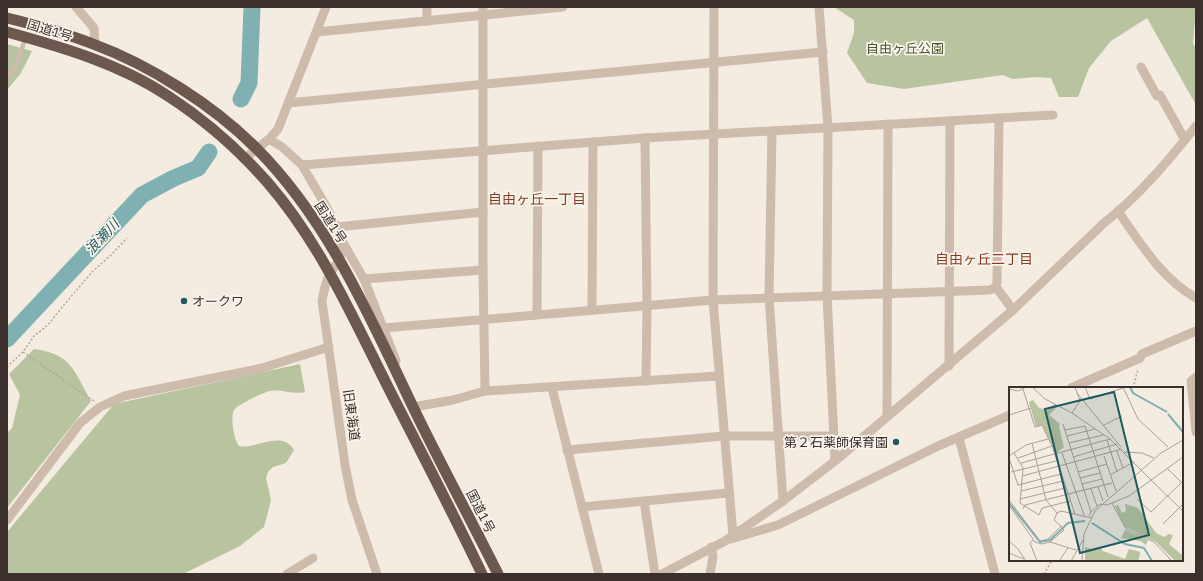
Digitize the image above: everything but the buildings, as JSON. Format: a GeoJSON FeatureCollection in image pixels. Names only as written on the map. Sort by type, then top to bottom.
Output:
{"type":"FeatureCollection","features":[{"type":"Feature","properties":{"kind":"highway","name":"国道1号"},"geometry":{"type":"LineString","coordinates":[[7,18],[95,44],[138,65],[174,85],[206,107],[257,149],[300,199],[339,260],[498,574]]}},
{"type":"Feature","properties":{"kind":"highway","name":"国道1号"},"geometry":{"type":"LineString","coordinates":[[7,32],[100,62],[132,76],[167,95],[211,128],[268,183],[297,220],[330,274],[482,574]]}},
{"type":"Feature","properties":{"kind":"street"},"geometry":{"type":"LineString","coordinates":[[76,7],[94,28],[95,44]]}},
{"type":"Feature","properties":{"kind":"street"},"geometry":{"type":"LineString","coordinates":[[244,159],[270,139],[278,129],[326,7]]}},
{"type":"Feature","properties":{"kind":"street"},"geometry":{"type":"LineString","coordinates":[[426,21],[427,7]]}},
{"type":"Feature","properties":{"kind":"street"},"geometry":{"type":"LineString","coordinates":[[317,32],[426,21],[483,11],[563,7]]}},
{"type":"Feature","properties":{"kind":"street"},"geometry":{"type":"LineString","coordinates":[[714,7],[713,300],[728,493],[729,538]]}},
{"type":"Feature","properties":{"kind":"street"},"geometry":{"type":"LineString","coordinates":[[818,7],[828,128],[827,294],[835,461]]}},
{"type":"Feature","properties":{"kind":"street"},"geometry":{"type":"LineString","coordinates":[[483,11],[483,270],[485,390]]}},
{"type":"Feature","properties":{"kind":"street"},"geometry":{"type":"LineString","coordinates":[[288,103],[822,52]]}},
{"type":"Feature","properties":{"kind":"street"},"geometry":{"type":"LineString","coordinates":[[1141,67],[1156,96],[1160,95],[1185,140]]}},
{"type":"Feature","properties":{"kind":"street"},"geometry":{"type":"LineString","coordinates":[[302,165],[645,138],[1053,115]]}},
{"type":"Feature","properties":{"kind":"street"},"geometry":{"type":"LineString","coordinates":[[999,118],[996,287],[1013,310]]}},
{"type":"Feature","properties":{"kind":"street"},"geometry":{"type":"LineString","coordinates":[[949,366],[950,121]]}},
{"type":"Feature","properties":{"kind":"street"},"geometry":{"type":"LineString","coordinates":[[887,417],[888,124]]}},
{"type":"Feature","properties":{"kind":"street"},"geometry":{"type":"LineString","coordinates":[[662,574],[729,538],[783,501],[835,461],[949,366],[1013,310],[1104,222],[1118,211],[1185,140],[1196,126]]}},
{"type":"Feature","properties":{"kind":"street"},"geometry":{"type":"LineString","coordinates":[[772,131],[769,297],[783,501]]}},
{"type":"Feature","properties":{"kind":"street"},"geometry":{"type":"LineString","coordinates":[[645,138],[647,305],[646,381]]}},
{"type":"Feature","properties":{"kind":"street"},"geometry":{"type":"LineString","coordinates":[[270,139],[282,147],[302,165],[337,227],[342,247],[339,260]]}},
{"type":"Feature","properties":{"kind":"street"},"geometry":{"type":"LineString","coordinates":[[592,142],[592,310]]}},
{"type":"Feature","properties":{"kind":"street"},"geometry":{"type":"LineString","coordinates":[[537,314],[538,146]]}},
{"type":"Feature","properties":{"kind":"street"},"geometry":{"type":"LineString","coordinates":[[1118,211],[1156,266],[1187,293],[1196,298]]}},
{"type":"Feature","properties":{"kind":"street"},"geometry":{"type":"LineString","coordinates":[[337,227],[483,212]]}},
{"type":"Feature","properties":{"kind":"street"},"geometry":{"type":"LineString","coordinates":[[340,238],[364,279],[395,357],[403,386]]}},
{"type":"Feature","properties":{"kind":"street","name":"旧東海道"},"geometry":{"type":"LineString","coordinates":[[339,260],[324,287],[322,300],[345,465],[352,500],[377,574]]}},
{"type":"Feature","properties":{"kind":"street"},"geometry":{"type":"LineString","coordinates":[[364,279],[483,270]]}},
{"type":"Feature","properties":{"kind":"street"},"geometry":{"type":"LineString","coordinates":[[383,328],[713,300],[827,294],[990,290],[996,287]]}},
{"type":"Feature","properties":{"kind":"street"},"geometry":{"type":"LineString","coordinates":[[1073,387],[1140,358],[1142,354],[1196,331]]}},
{"type":"Feature","properties":{"kind":"street"},"geometry":{"type":"LineString","coordinates":[[7,520],[80,423],[103,405],[124,396],[262,368],[329,347]]}},
{"type":"Feature","properties":{"kind":"street"},"geometry":{"type":"LineString","coordinates":[[413,407],[453,400],[485,390],[552,388],[718,376]]}},
{"type":"Feature","properties":{"kind":"street"},"geometry":{"type":"LineString","coordinates":[[1196,377],[1191,381],[1196,432]]}},
{"type":"Feature","properties":{"kind":"street"},"geometry":{"type":"LineString","coordinates":[[552,388],[599,574]]}},
{"type":"Feature","properties":{"kind":"street"},"geometry":{"type":"LineString","coordinates":[[729,538],[778,525],[958,438],[1009,415]]}},
{"type":"Feature","properties":{"kind":"street"},"geometry":{"type":"LineString","coordinates":[[567,450],[724,436],[834,436]]}},
{"type":"Feature","properties":{"kind":"street"},"geometry":{"type":"LineString","coordinates":[[958,438],[995,574]]}},
{"type":"Feature","properties":{"kind":"street"},"geometry":{"type":"LineString","coordinates":[[582,507],[728,493]]}},
{"type":"Feature","properties":{"kind":"street"},"geometry":{"type":"LineString","coordinates":[[644,501],[655,574]]}},
{"type":"Feature","properties":{"kind":"street"},"geometry":{"type":"LineString","coordinates":[[710,574],[713,557],[711,547]]}},
{"type":"Feature","properties":{"kind":"street"},"geometry":{"type":"LineString","coordinates":[[287,574],[313,558]]}},
{"type":"Feature","properties":{"kind":"lane"},"geometry":{"type":"LineString","coordinates":[[7,76],[15,68],[26,37]]}},
{"type":"Feature","properties":{"kind":"path"},"geometry":{"type":"LineString","coordinates":[[7,367],[23,352],[30,340],[48,325],[93,271],[110,256],[126,238]]}},
{"type":"Feature","properties":{"kind":"path"},"geometry":{"type":"LineString","coordinates":[[23,352],[84,396],[103,405]]}},
{"type":"Feature","properties":{"kind":"path"},"geometry":{"type":"LineString","coordinates":[[1133,387],[1140,358]]}},
{"type":"Feature","properties":{"kind":"path"},"geometry":{"type":"LineString","coordinates":[[1044,574],[1051,561]]}},
{"type":"Feature","properties":{"kind":"green space","name":"自由ヶ丘公園"},"geometry":{"type":"Polygon","coordinates":[[[834,7],[1196,7],[1193,44],[1196,47],[1196,105],[1147,18],[1111,41],[1089,68],[1078,97],[1059,97],[1051,78],[1036,77],[1012,79],[1003,75],[904,89],[867,83],[847,53],[854,33],[854,20],[834,7]]]}},
{"type":"Feature","properties":{"kind":"green space"},"geometry":{"type":"Polygon","coordinates":[[[7,44],[32,51],[21,73],[7,90],[7,44]]]}},
{"type":"Feature","properties":{"kind":"green space"},"geometry":{"type":"Polygon","coordinates":[[[34,349],[47,351],[64,360],[76,373],[91,401],[7,508],[7,433],[12,428],[20,395],[9,374],[34,349]]]}},
{"type":"Feature","properties":{"kind":"green space"},"geometry":{"type":"Polygon","coordinates":[[[300,364],[305,392],[296,393],[270,391],[240,405],[234,410],[233,413],[233,428],[239,446],[283,441],[289,444],[294,450],[286,463],[273,467],[268,472],[266,478],[271,500],[264,527],[240,546],[183,574],[7,574],[7,532],[114,404],[300,364]]]}},
{"type":"Feature","properties":{"kind":"waterway","name":"浪瀬川"},"geometry":{"type":"LineString","coordinates":[[241,99],[249,83],[252,7]]}},
{"type":"Feature","properties":{"kind":"waterway","name":"浪瀬川"},"geometry":{"type":"LineString","coordinates":[[7,339],[142,195],[174,178],[198,168],[209,152]]}},
{"type":"Feature","properties":{"kind":"place","name":"オークワ"},"geometry":{"type":"Point","coordinates":[184,301]}},
{"type":"Feature","properties":{"kind":"place","name":"第２石薬師保育園"},"geometry":{"type":"Point","coordinates":[896,442]}},
{"type":"Feature","properties":{"kind":"district","name":"自由ヶ丘一丁目"},"geometry":{"type":"Point","coordinates":[537,199]}},
{"type":"Feature","properties":{"kind":"district","name":"自由ヶ丘二丁目"},"geometry":{"type":"Point","coordinates":[984,259]}}]}
